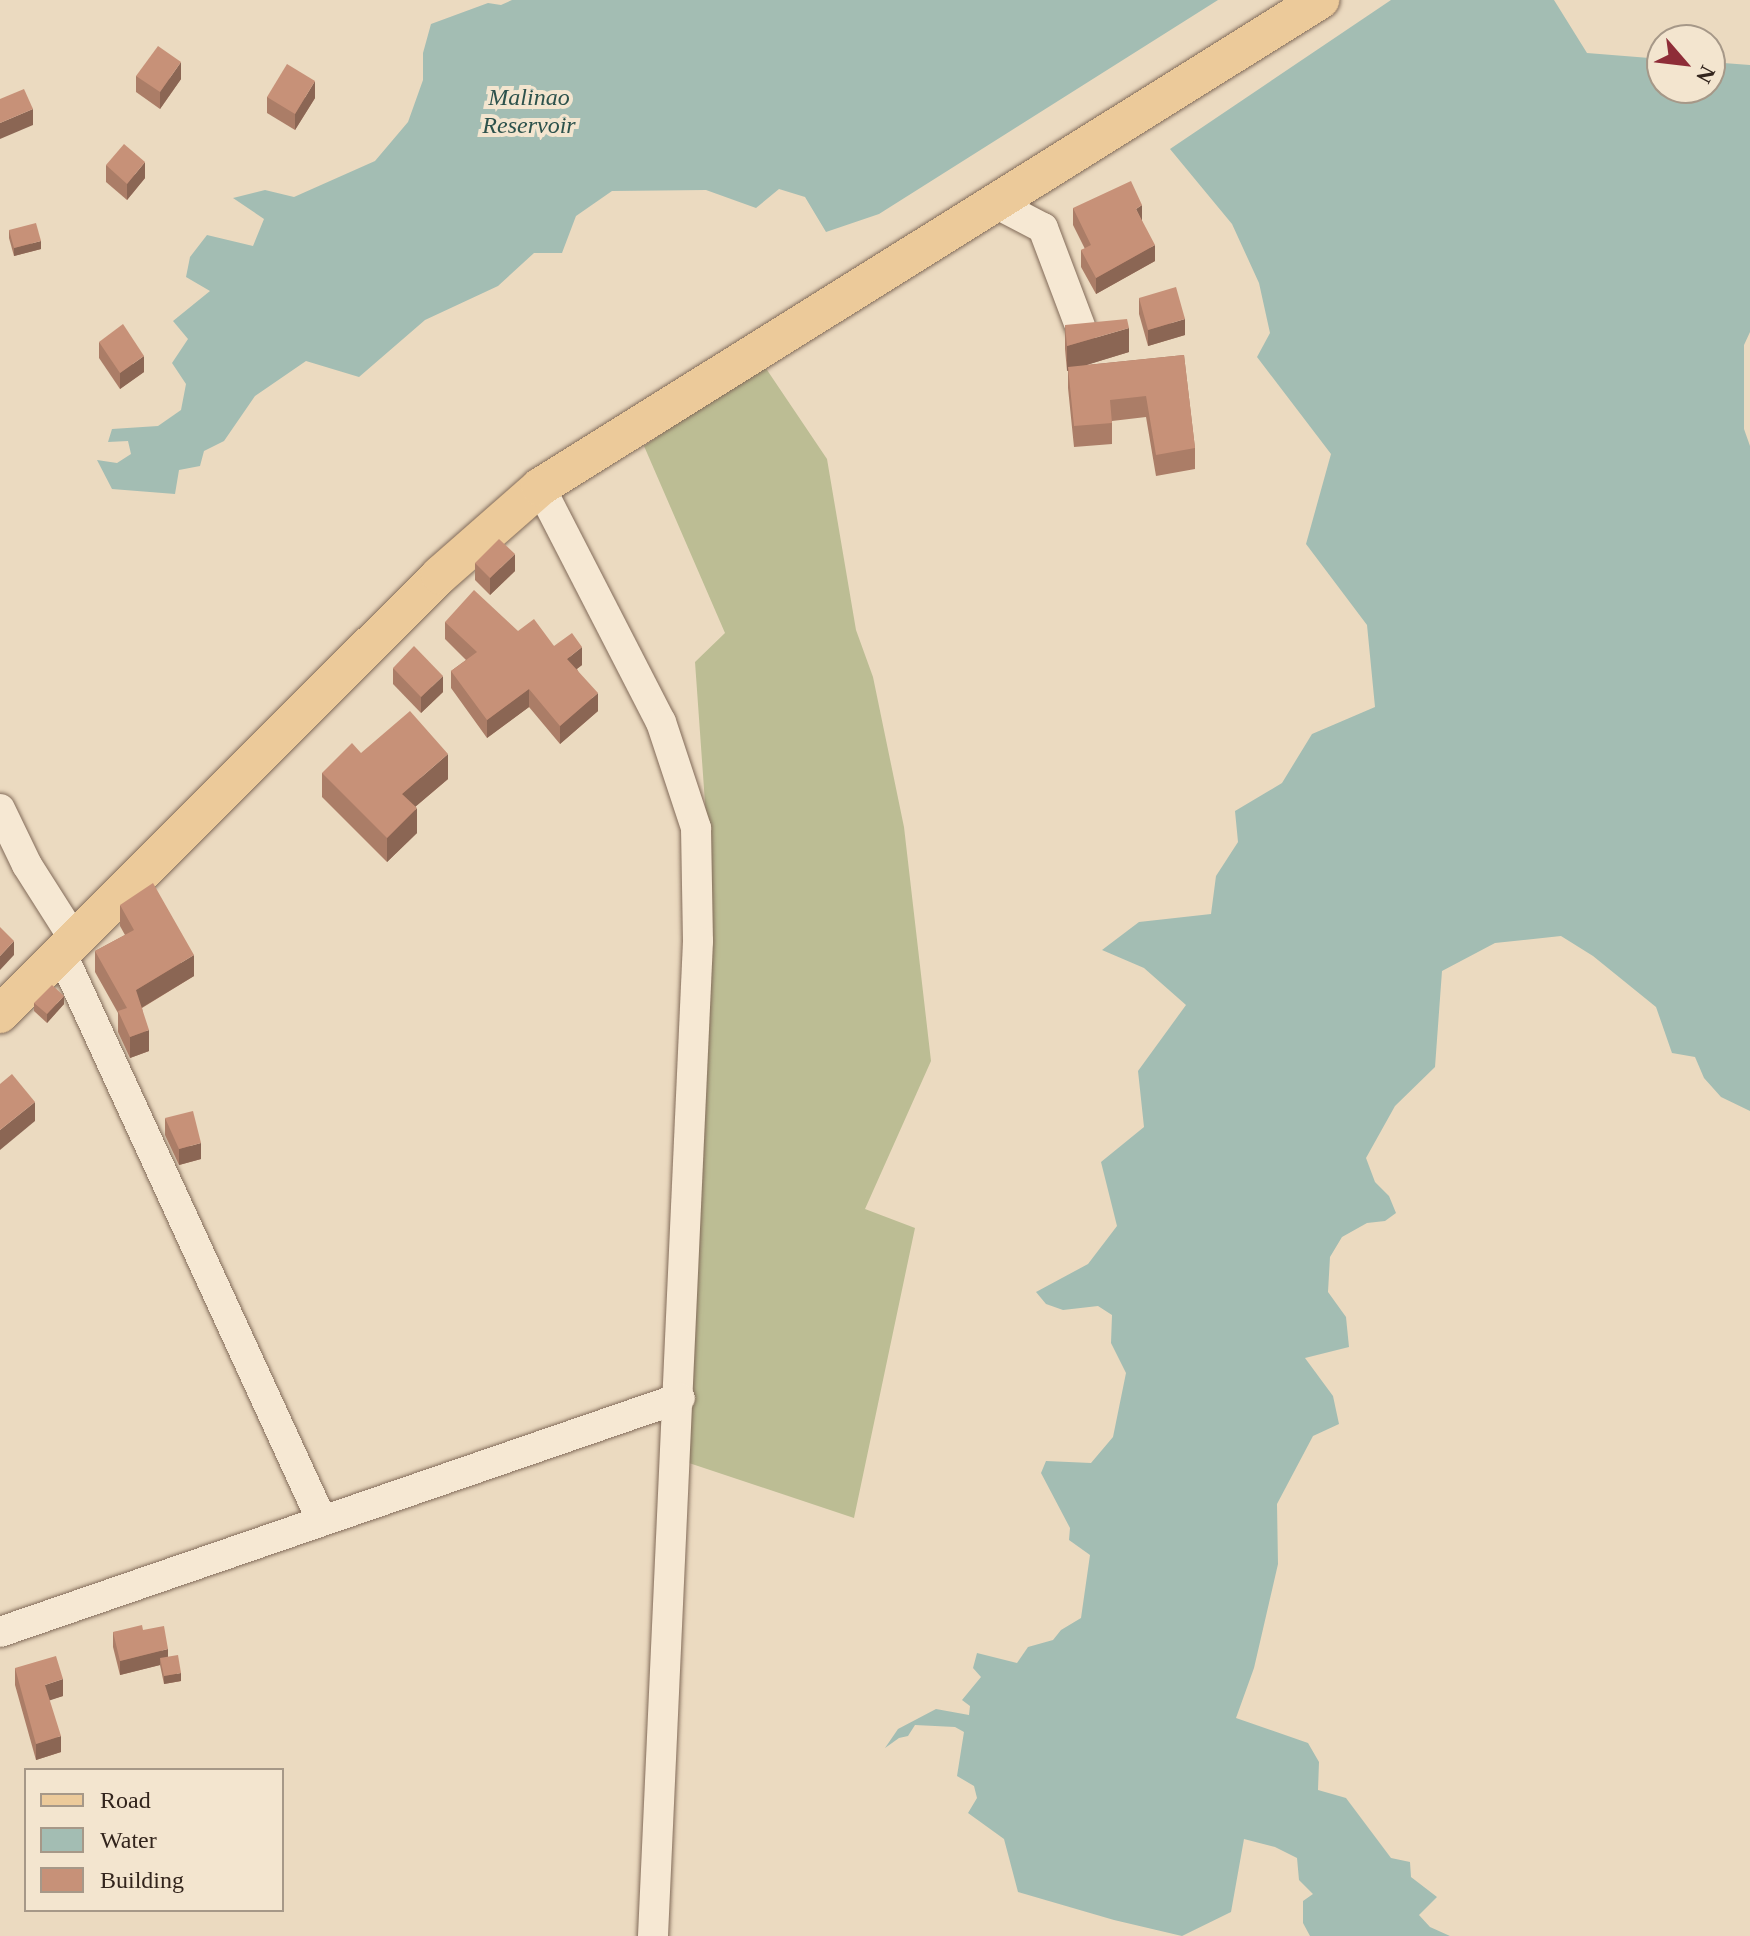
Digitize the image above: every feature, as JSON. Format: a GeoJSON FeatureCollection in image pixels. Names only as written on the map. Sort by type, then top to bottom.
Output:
{"type":"FeatureCollection","features":[{"type":"Feature","properties":{"kind":"main road"},"geometry":{"type":"LineString","coordinates":[[0,1014],[440,575],[540,487],[1320,0]]}},
{"type":"Feature","properties":{"kind":"street"},"geometry":{"type":"LineString","coordinates":[[995,203],[1043,228],[1080,326]]}},
{"type":"Feature","properties":{"kind":"street"},"geometry":{"type":"LineString","coordinates":[[540,487],[661,722],[696,828],[698,941],[680,1398],[653,1936]]}},
{"type":"Feature","properties":{"kind":"street"},"geometry":{"type":"LineString","coordinates":[[0,809],[68,945],[322,1521]]}},
{"type":"Feature","properties":{"kind":"street"},"geometry":{"type":"LineString","coordinates":[[0,1632],[680,1398]]}},
{"type":"Feature","properties":{"kind":"green space"},"geometry":{"type":"Polygon","coordinates":[[[763,364],[827,459],[856,630],[873,677],[904,827],[931,1061],[865,1209],[915,1228],[854,1518],[680,1460],[708,845],[695,662],[725,633],[644,446],[763,364]]]}},
{"type":"Feature","properties":{"kind":"water","name":"Malinao Reservoir"},"geometry":{"type":"Polygon","coordinates":[[[512,0],[1218,0],[879,214],[826,232],[805,197],[779,189],[756,208],[706,190],[612,191],[576,216],[562,253],[534,253],[498,286],[425,320],[359,377],[306,361],[255,396],[224,441],[204,451],[200,466],[179,470],[175,494],[112,489],[97,460],[117,463],[131,454],[128,441],[108,442],[112,429],[158,426],[181,410],[186,384],[172,363],[188,339],[173,321],[210,291],[186,277],[190,257],[207,235],[253,246],[264,219],[233,198],[265,190],[294,197],[375,161],[408,122],[423,80],[423,53],[431,24],[488,3],[501,5],[512,0]]]}},
{"type":"Feature","properties":{"kind":"water"},"geometry":{"type":"Polygon","coordinates":[[[1391,0],[1554,0],[1587,53],[1646,58],[1646,104],[1726,104],[1726,63],[1750,65],[1750,332],[1744,345],[1744,429],[1750,446],[1750,1111],[1721,1097],[1704,1078],[1695,1057],[1672,1053],[1656,1007],[1593,956],[1561,936],[1495,943],[1442,971],[1435,1067],[1395,1106],[1366,1158],[1375,1182],[1389,1196],[1396,1213],[1385,1221],[1367,1223],[1342,1237],[1330,1257],[1328,1292],[1346,1317],[1349,1347],[1305,1358],[1333,1396],[1339,1424],[1313,1436],[1277,1504],[1278,1564],[1254,1668],[1236,1718],[1308,1743],[1319,1762],[1318,1790],[1346,1798],[1391,1858],[1410,1862],[1411,1877],[1437,1897],[1419,1915],[1430,1927],[1450,1936],[1310,1936],[1303,1923],[1303,1901],[1313,1894],[1299,1880],[1297,1858],[1275,1847],[1244,1839],[1231,1912],[1182,1936],[1018,1892],[1004,1839],[968,1813],[977,1798],[974,1786],[957,1776],[964,1732],[955,1727],[915,1725],[908,1736],[885,1748],[898,1729],[936,1709],[969,1715],[970,1706],[962,1700],[981,1677],[973,1668],[977,1653],[1017,1663],[1028,1647],[1053,1640],[1061,1630],[1081,1618],[1090,1555],[1069,1540],[1070,1528],[1041,1473],[1046,1461],[1091,1463],[1113,1437],[1126,1373],[1111,1343],[1112,1315],[1098,1306],[1063,1310],[1046,1304],[1036,1292],[1088,1264],[1117,1226],[1101,1162],[1144,1127],[1138,1071],[1186,1005],[1144,968],[1102,950],[1139,922],[1211,914],[1216,876],[1238,842],[1235,811],[1282,783],[1312,734],[1375,707],[1367,625],[1306,544],[1331,454],[1257,357],[1270,333],[1259,283],[1232,224],[1170,149],[1391,0]]]}},
{"type":"Feature","properties":{"kind":"building"},"geometry":{"type":"Polygon","coordinates":[[[158,46],[181,62],[160,92],[136,76],[158,46]]]}},
{"type":"Feature","properties":{"kind":"building"},"geometry":{"type":"Polygon","coordinates":[[[287,64],[315,81],[295,114],[267,97],[287,64]]]}},
{"type":"Feature","properties":{"kind":"building"},"geometry":{"type":"Polygon","coordinates":[[[24,89],[33,109],[0,123],[0,99],[24,89]]]}},
{"type":"Feature","properties":{"kind":"building"},"geometry":{"type":"Polygon","coordinates":[[[124,144],[145,162],[127,184],[106,165],[124,144]]]}},
{"type":"Feature","properties":{"kind":"building"},"geometry":{"type":"Polygon","coordinates":[[[1131,181],[1142,205],[1136,209],[1155,245],[1096,278],[1081,250],[1091,245],[1073,208],[1131,181]]]}},
{"type":"Feature","properties":{"kind":"building"},"geometry":{"type":"Polygon","coordinates":[[[36,223],[41,241],[14,248],[9,230],[36,223]]]}},
{"type":"Feature","properties":{"kind":"building"},"geometry":{"type":"Polygon","coordinates":[[[1176,287],[1185,319],[1148,330],[1139,298],[1176,287]]]}},
{"type":"Feature","properties":{"kind":"building"},"geometry":{"type":"Polygon","coordinates":[[[1127,319],[1129,328],[1067,346],[1065,325],[1127,319]]]}},
{"type":"Feature","properties":{"kind":"building"},"geometry":{"type":"Polygon","coordinates":[[[123,324],[144,356],[120,373],[99,342],[123,324]]]}},
{"type":"Feature","properties":{"kind":"building"},"geometry":{"type":"Polygon","coordinates":[[[1184,355],[1195,448],[1156,455],[1146,396],[1110,400],[1112,423],[1074,426],[1068,367],[1184,355]]]}},
{"type":"Feature","properties":{"kind":"building"},"geometry":{"type":"Polygon","coordinates":[[[499,539],[515,554],[490,578],[475,563],[499,539]]]}},
{"type":"Feature","properties":{"kind":"building"},"geometry":{"type":"Polygon","coordinates":[[[474,590],[518,631],[534,619],[554,646],[572,633],[582,647],[567,659],[598,693],[560,726],[529,689],[487,720],[451,671],[477,652],[445,622],[474,590]]]}},
{"type":"Feature","properties":{"kind":"building"},"geometry":{"type":"Polygon","coordinates":[[[414,646],[443,676],[421,697],[393,668],[414,646]]]}},
{"type":"Feature","properties":{"kind":"building"},"geometry":{"type":"Polygon","coordinates":[[[410,711],[448,754],[402,794],[417,808],[387,838],[322,773],[352,743],[361,753],[410,711]]]}},
{"type":"Feature","properties":{"kind":"building"},"geometry":{"type":"Polygon","coordinates":[[[153,883],[194,955],[136,990],[149,1030],[130,1037],[118,1011],[127,1008],[95,951],[134,930],[120,905],[153,883]]]}},
{"type":"Feature","properties":{"kind":"building"},"geometry":{"type":"Polygon","coordinates":[[[0,927],[14,941],[0,956],[0,927]]]}},
{"type":"Feature","properties":{"kind":"building"},"geometry":{"type":"Polygon","coordinates":[[[52,985],[64,996],[47,1014],[34,1003],[52,985]]]}},
{"type":"Feature","properties":{"kind":"building"},"geometry":{"type":"Polygon","coordinates":[[[12,1074],[35,1102],[0,1130],[0,1084],[12,1074]]]}},
{"type":"Feature","properties":{"kind":"building"},"geometry":{"type":"Polygon","coordinates":[[[193,1111],[201,1143],[179,1149],[165,1118],[193,1111]]]}},
{"type":"Feature","properties":{"kind":"building"},"geometry":{"type":"Polygon","coordinates":[[[142,1625],[143,1630],[164,1626],[168,1649],[120,1661],[113,1632],[142,1625]]]}},
{"type":"Feature","properties":{"kind":"building"},"geometry":{"type":"Polygon","coordinates":[[[178,1655],[181,1673],[164,1676],[160,1658],[178,1655]]]}},
{"type":"Feature","properties":{"kind":"building"},"geometry":{"type":"Polygon","coordinates":[[[56,1656],[63,1679],[45,1685],[61,1736],[36,1744],[15,1668],[56,1656]]]}}]}
